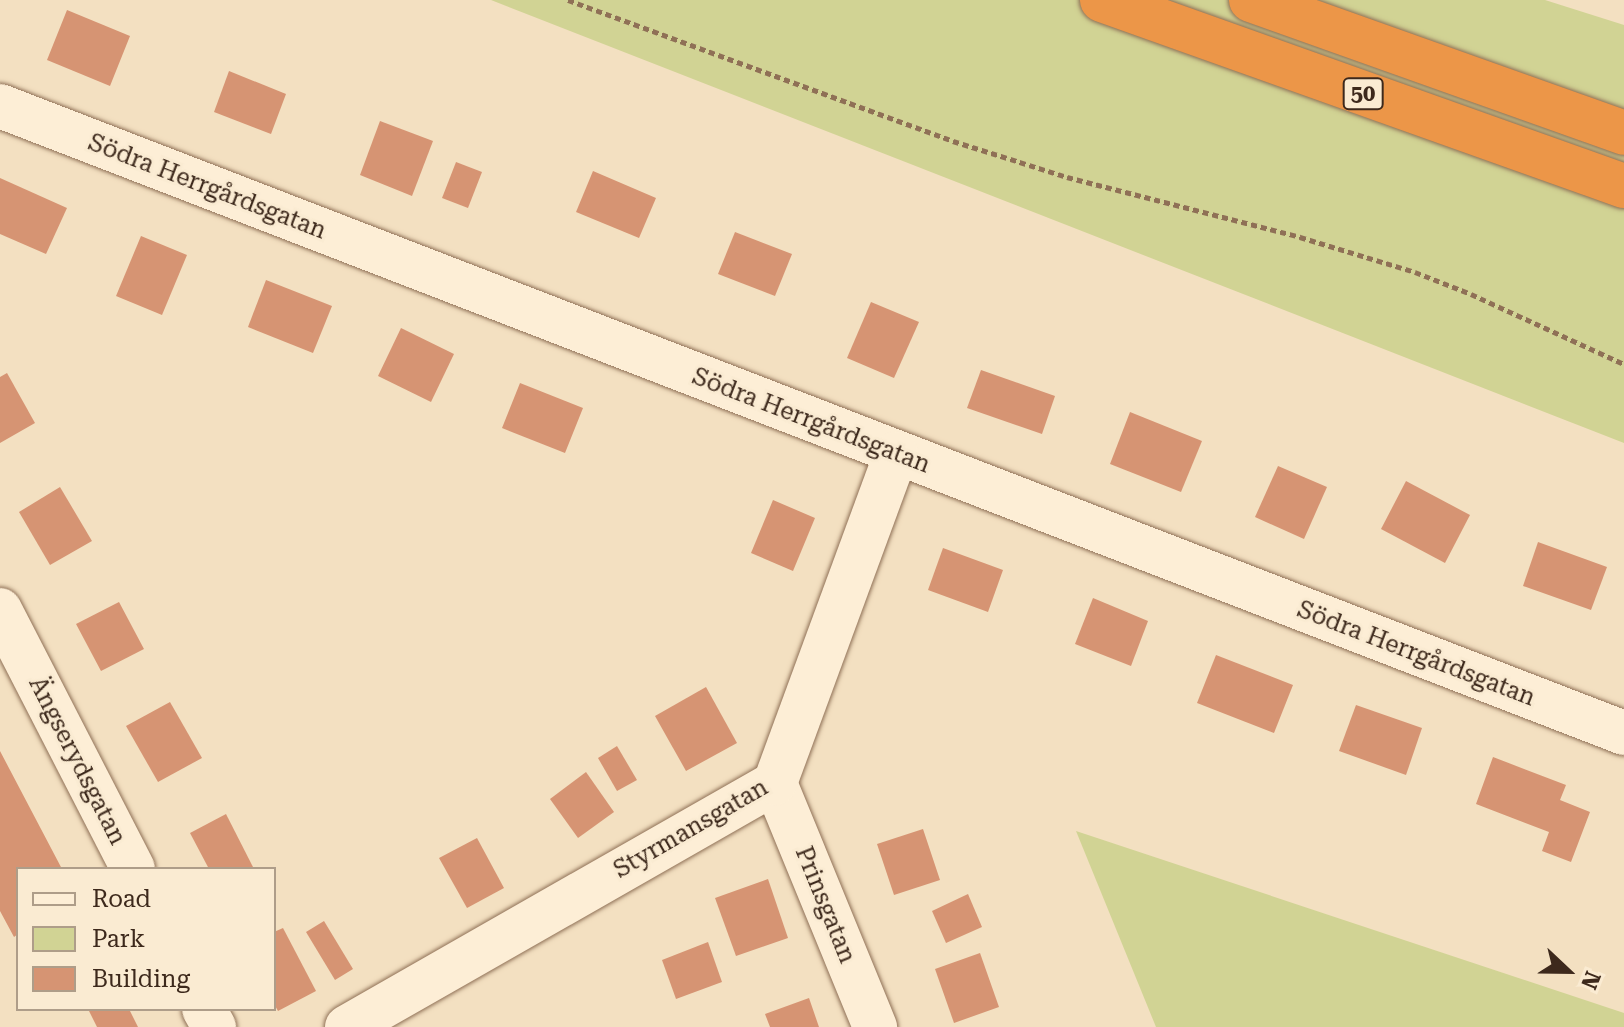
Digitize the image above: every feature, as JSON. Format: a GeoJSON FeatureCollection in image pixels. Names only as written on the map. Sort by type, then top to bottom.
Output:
{"type":"FeatureCollection","features":[{"type":"Feature","properties":{"kind":"highway","name":"50"},"geometry":{"type":"LineString","coordinates":[[1102,0],[1624,186]]}},
{"type":"Feature","properties":{"kind":"highway","name":"50"},"geometry":{"type":"LineString","coordinates":[[1251,0],[1624,133]]}},
{"type":"Feature","properties":{"kind":"street","name":"Södra Herrgårdsgatan"},"geometry":{"type":"LineString","coordinates":[[0,106],[1624,733]]}},
{"type":"Feature","properties":{"kind":"street","name":"Styrmansgatan"},"geometry":{"type":"LineString","coordinates":[[347,1027],[775,783],[896,454]]}},
{"type":"Feature","properties":{"kind":"street","name":"Ängserydsgatan"},"geometry":{"type":"LineString","coordinates":[[0,610],[132,867]]}},
{"type":"Feature","properties":{"kind":"street","name":"Prinsgatan"},"geometry":{"type":"LineString","coordinates":[[775,783],[875,1027]]}},
{"type":"Feature","properties":{"kind":"path"},"geometry":{"type":"LineString","coordinates":[[568,0],[953,141],[1067,177],[1300,237],[1415,272],[1485,300],[1624,364]]}},
{"type":"Feature","properties":{"kind":"green space"},"geometry":{"type":"Polygon","coordinates":[[[491,0],[1545,0],[1624,25],[1624,443],[491,0]]]}},
{"type":"Feature","properties":{"kind":"green space"},"geometry":{"type":"Polygon","coordinates":[[[1076,831],[1624,1013],[1624,1027],[1156,1027],[1076,831]]]}},
{"type":"Feature","properties":{"kind":"building"},"geometry":{"type":"Polygon","coordinates":[[[67,10],[130,36],[110,86],[47,60],[67,10]]]}},
{"type":"Feature","properties":{"kind":"building"},"geometry":{"type":"Polygon","coordinates":[[[229,71],[286,94],[271,134],[214,112],[229,71]]]}},
{"type":"Feature","properties":{"kind":"building"},"geometry":{"type":"Polygon","coordinates":[[[380,121],[433,141],[412,196],[360,175],[380,121]]]}},
{"type":"Feature","properties":{"kind":"building"},"geometry":{"type":"Polygon","coordinates":[[[456,162],[482,172],[468,208],[442,198],[456,162]]]}},
{"type":"Feature","properties":{"kind":"building"},"geometry":{"type":"Polygon","coordinates":[[[593,171],[656,198],[639,238],[576,212],[593,171]]]}},
{"type":"Feature","properties":{"kind":"building"},"geometry":{"type":"Polygon","coordinates":[[[0,178],[67,208],[46,254],[0,234],[0,178]]]}},
{"type":"Feature","properties":{"kind":"building"},"geometry":{"type":"Polygon","coordinates":[[[735,232],[792,254],[775,296],[718,274],[735,232]]]}},
{"type":"Feature","properties":{"kind":"building"},"geometry":{"type":"Polygon","coordinates":[[[141,236],[187,255],[162,315],[116,296],[141,236]]]}},
{"type":"Feature","properties":{"kind":"building"},"geometry":{"type":"Polygon","coordinates":[[[266,280],[332,306],[313,353],[248,327],[266,280]]]}},
{"type":"Feature","properties":{"kind":"building"},"geometry":{"type":"Polygon","coordinates":[[[871,302],[919,322],[894,378],[847,358],[871,302]]]}},
{"type":"Feature","properties":{"kind":"building"},"geometry":{"type":"Polygon","coordinates":[[[401,328],[454,354],[431,402],[378,376],[401,328]]]}},
{"type":"Feature","properties":{"kind":"building"},"geometry":{"type":"Polygon","coordinates":[[[981,370],[1055,396],[1042,434],[967,408],[981,370]]]}},
{"type":"Feature","properties":{"kind":"building"},"geometry":{"type":"Polygon","coordinates":[[[7,373],[35,423],[0,443],[0,377],[7,373]]]}},
{"type":"Feature","properties":{"kind":"building"},"geometry":{"type":"Polygon","coordinates":[[[520,383],[583,408],[565,453],[502,428],[520,383]]]}},
{"type":"Feature","properties":{"kind":"building"},"geometry":{"type":"Polygon","coordinates":[[[1130,412],[1202,441],[1181,492],[1110,464],[1130,412]]]}},
{"type":"Feature","properties":{"kind":"building"},"geometry":{"type":"Polygon","coordinates":[[[1278,466],[1327,487],[1304,539],[1255,517],[1278,466]]]}},
{"type":"Feature","properties":{"kind":"building"},"geometry":{"type":"Polygon","coordinates":[[[1406,481],[1470,515],[1445,563],[1381,529],[1406,481]]]}},
{"type":"Feature","properties":{"kind":"building"},"geometry":{"type":"Polygon","coordinates":[[[60,487],[92,541],[50,565],[19,512],[60,487]]]}},
{"type":"Feature","properties":{"kind":"building"},"geometry":{"type":"Polygon","coordinates":[[[773,500],[815,518],[793,571],[751,553],[773,500]]]}},
{"type":"Feature","properties":{"kind":"building"},"geometry":{"type":"Polygon","coordinates":[[[1538,542],[1607,567],[1591,610],[1523,586],[1538,542]]]}},
{"type":"Feature","properties":{"kind":"building"},"geometry":{"type":"Polygon","coordinates":[[[943,548],[1003,570],[988,612],[928,590],[943,548]]]}},
{"type":"Feature","properties":{"kind":"building"},"geometry":{"type":"Polygon","coordinates":[[[1093,598],[1148,621],[1131,666],[1075,644],[1093,598]]]}},
{"type":"Feature","properties":{"kind":"building"},"geometry":{"type":"Polygon","coordinates":[[[119,602],[144,649],[101,671],[76,624],[119,602]]]}},
{"type":"Feature","properties":{"kind":"building"},"geometry":{"type":"Polygon","coordinates":[[[1216,655],[1293,685],[1274,733],[1197,703],[1216,655]]]}},
{"type":"Feature","properties":{"kind":"building"},"geometry":{"type":"Polygon","coordinates":[[[706,687],[737,743],[686,771],[655,716],[706,687]]]}},
{"type":"Feature","properties":{"kind":"building"},"geometry":{"type":"Polygon","coordinates":[[[170,702],[202,758],[158,782],[126,726],[170,702]]]}},
{"type":"Feature","properties":{"kind":"building"},"geometry":{"type":"Polygon","coordinates":[[[1356,705],[1422,728],[1406,775],[1339,751],[1356,705]]]}},
{"type":"Feature","properties":{"kind":"building"},"geometry":{"type":"Polygon","coordinates":[[[617,746],[637,780],[617,791],[598,758],[617,746]]]}},
{"type":"Feature","properties":{"kind":"building"},"geometry":{"type":"Polygon","coordinates":[[[0,751],[61,867],[16,867],[14,937],[0,911],[0,751]]]}},
{"type":"Feature","properties":{"kind":"building"},"geometry":{"type":"Polygon","coordinates":[[[1493,757],[1566,785],[1560,800],[1590,812],[1571,862],[1542,851],[1549,832],[1476,804],[1493,757]]]}},
{"type":"Feature","properties":{"kind":"building"},"geometry":{"type":"Polygon","coordinates":[[[586,772],[614,812],[578,838],[550,799],[586,772]]]}},
{"type":"Feature","properties":{"kind":"building"},"geometry":{"type":"Polygon","coordinates":[[[226,814],[253,867],[208,867],[190,833],[226,814]]]}},
{"type":"Feature","properties":{"kind":"building"},"geometry":{"type":"Polygon","coordinates":[[[923,829],[940,880],[894,895],[877,844],[923,829]]]}},
{"type":"Feature","properties":{"kind":"building"},"geometry":{"type":"Polygon","coordinates":[[[477,838],[504,888],[467,908],[439,858],[477,838]]]}},
{"type":"Feature","properties":{"kind":"building"},"geometry":{"type":"Polygon","coordinates":[[[768,879],[788,938],[736,956],[715,898],[768,879]]]}},
{"type":"Feature","properties":{"kind":"building"},"geometry":{"type":"Polygon","coordinates":[[[968,894],[982,927],[946,943],[932,911],[968,894]]]}},
{"type":"Feature","properties":{"kind":"building"},"geometry":{"type":"Polygon","coordinates":[[[324,921],[353,969],[335,980],[306,932],[324,921]]]}},
{"type":"Feature","properties":{"kind":"building"},"geometry":{"type":"Polygon","coordinates":[[[283,928],[316,991],[278,1011],[276,1008],[276,931],[283,928]]]}},
{"type":"Feature","properties":{"kind":"building"},"geometry":{"type":"Polygon","coordinates":[[[708,942],[722,982],[676,999],[662,960],[708,942]]]}},
{"type":"Feature","properties":{"kind":"building"},"geometry":{"type":"Polygon","coordinates":[[[980,953],[999,1007],[954,1023],[935,969],[980,953]]]}},
{"type":"Feature","properties":{"kind":"building"},"geometry":{"type":"Polygon","coordinates":[[[809,998],[819,1027],[770,1027],[765,1014],[809,998]]]}},
{"type":"Feature","properties":{"kind":"building"},"geometry":{"type":"Polygon","coordinates":[[[89,1011],[130,1011],[138,1027],[97,1027],[89,1011]]]}}]}
